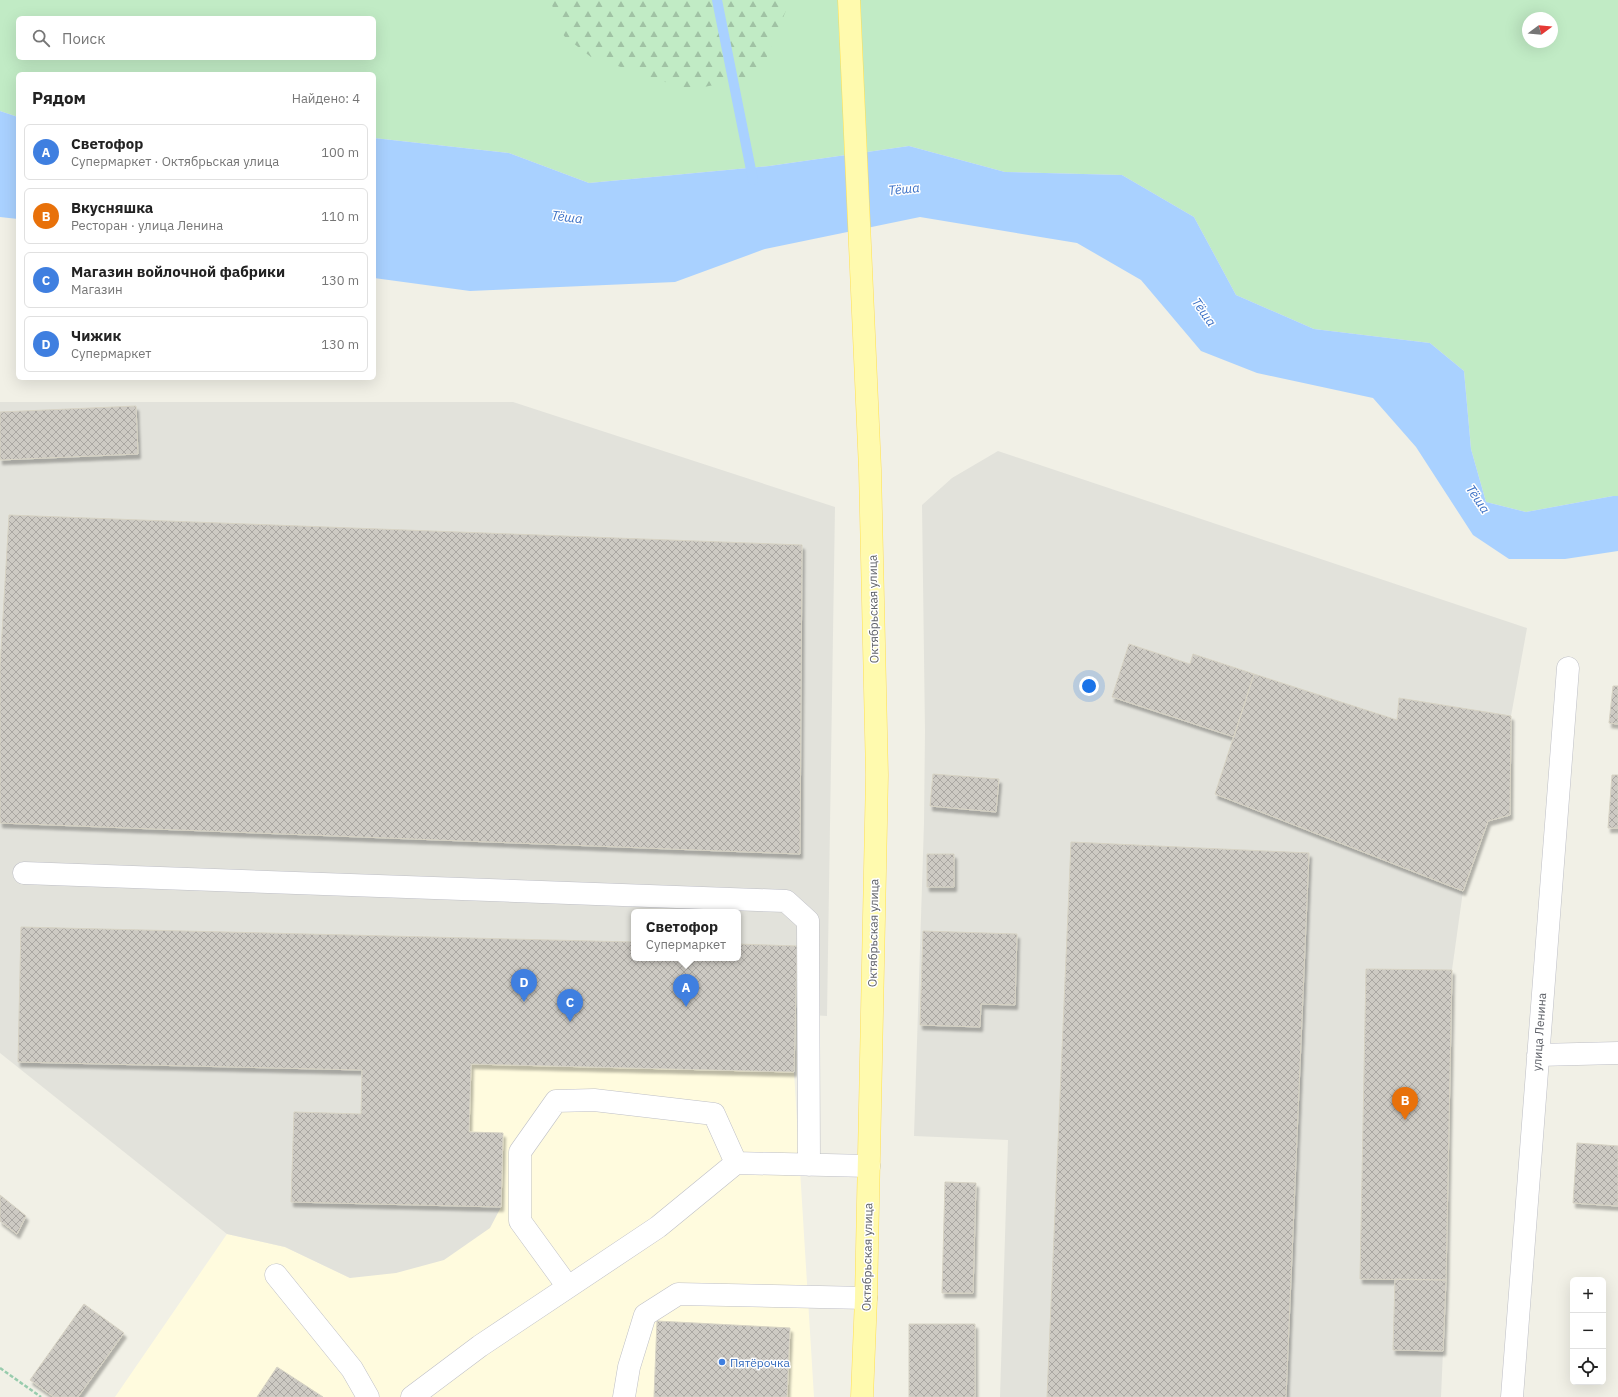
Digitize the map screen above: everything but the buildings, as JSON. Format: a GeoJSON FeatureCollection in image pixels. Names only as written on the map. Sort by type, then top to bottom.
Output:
{"type":"FeatureCollection","features":[{"type":"Feature","properties":{"kind":"main road","name":"Октябрьская улица"},"geometry":{"type":"LineString","coordinates":[[849,0],[870,469],[876,775],[869,1166],[862,1397]]}},
{"type":"Feature","properties":{"kind":"street","name":"улица Ленина"},"geometry":{"type":"LineString","coordinates":[[1512,1397],[1568,668]]}},
{"type":"Feature","properties":{"kind":"street"},"geometry":{"type":"LineString","coordinates":[[24,874],[786,901],[808,921],[809,1165]]}},
{"type":"Feature","properties":{"kind":"street"},"geometry":{"type":"LineString","coordinates":[[1538,1055],[1618,1053]]}},
{"type":"Feature","properties":{"kind":"street"},"geometry":{"type":"LineString","coordinates":[[568,1287],[520,1220],[520,1152],[556,1101],[594,1100],[714,1114],[736,1163]]}},
{"type":"Feature","properties":{"kind":"street"},"geometry":{"type":"LineString","coordinates":[[412,1397],[480,1346],[658,1227],[736,1163],[869,1166]]}},
{"type":"Feature","properties":{"kind":"street"},"geometry":{"type":"LineString","coordinates":[[276,1276],[352,1369],[368,1397]]}},
{"type":"Feature","properties":{"kind":"street"},"geometry":{"type":"LineString","coordinates":[[624,1397],[629,1366],[645,1315],[678,1294],[866,1298]]}},
{"type":"Feature","properties":{"kind":"path"},"geometry":{"type":"LineString","coordinates":[[0,1368],[41,1397]]}},
{"type":"Feature","properties":{"kind":"shaded area"},"geometry":{"type":"Polygon","coordinates":[[[0,402],[513,402],[835,507],[827,1016],[795,1014],[797,946],[741,944],[741,909],[631,909],[631,942],[476,938],[469,1132],[503,1133],[501,1207],[490,1228],[444,1260],[396,1273],[350,1278],[285,1247],[227,1234],[0,1053],[0,402]]]}},
{"type":"Feature","properties":{"kind":"shaded area"},"geometry":{"type":"Polygon","coordinates":[[[998,451],[1527,628],[1511,716],[1510,815],[1488,821],[1463,891],[1452,970],[1446,1280],[1441,1397],[1000,1397],[1008,1140],[914,1136],[924,823],[925,731],[922,505],[952,478],[998,451]]]}},
{"type":"Feature","properties":{"kind":"shaded area"},"geometry":{"type":"Polygon","coordinates":[[[471,1064],[794,1072],[814,1397],[115,1397],[227,1234],[285,1247],[350,1278],[469,1132],[471,1064]]]}},
{"type":"Feature","properties":{"kind":"green space"},"geometry":{"type":"Polygon","coordinates":[[[0,0],[1618,0],[1618,496],[1526,512],[1486,502],[1471,449],[1464,371],[1430,343],[1314,329],[1236,295],[1194,217],[1122,175],[1005,172],[909,146],[769,166],[589,183],[509,153],[376,138],[376,72],[16,72],[16,116],[0,111],[0,0]]]}},
{"type":"Feature","properties":{"kind":"green space"},"geometry":{"type":"Polygon","coordinates":[[[550,0],[784,0],[787,8],[759,76],[689,90],[591,57],[564,36],[550,0]]]}},
{"type":"Feature","properties":{"kind":"water"},"geometry":{"type":"Polygon","coordinates":[[[0,111],[16,116],[16,219],[0,217],[0,111]]]}},
{"type":"Feature","properties":{"kind":"water"},"geometry":{"type":"Polygon","coordinates":[[[376,138],[509,153],[589,183],[769,166],[909,146],[1005,172],[1122,175],[1194,217],[1236,295],[1314,329],[1430,343],[1464,371],[1471,449],[1486,502],[1526,512],[1618,496],[1618,551],[1565,559],[1509,559],[1473,535],[1416,447],[1373,398],[1257,373],[1201,351],[1141,280],[1077,243],[920,217],[765,249],[675,282],[470,291],[376,278],[376,138]]]}},
{"type":"Feature","properties":{"kind":"waterway","name":"Тёша"},"geometry":{"type":"LineString","coordinates":[[717,0],[753,180]]}},
{"type":"Feature","properties":{"kind":"place","name":"Чижик"},"geometry":{"type":"Point","coordinates":[524,1002]}},
{"type":"Feature","properties":{"kind":"place","name":"Светофор"},"geometry":{"type":"Point","coordinates":[686,1007]}},
{"type":"Feature","properties":{"kind":"place","name":"Магазин войлочной фабрики"},"geometry":{"type":"Point","coordinates":[570,1022]}},
{"type":"Feature","properties":{"kind":"place","name":"Вкусняшка"},"geometry":{"type":"Point","coordinates":[1405,1120]}},
{"type":"Feature","properties":{"kind":"place","name":"Пятёрочка"},"geometry":{"type":"Point","coordinates":[722,1362]}}]}
